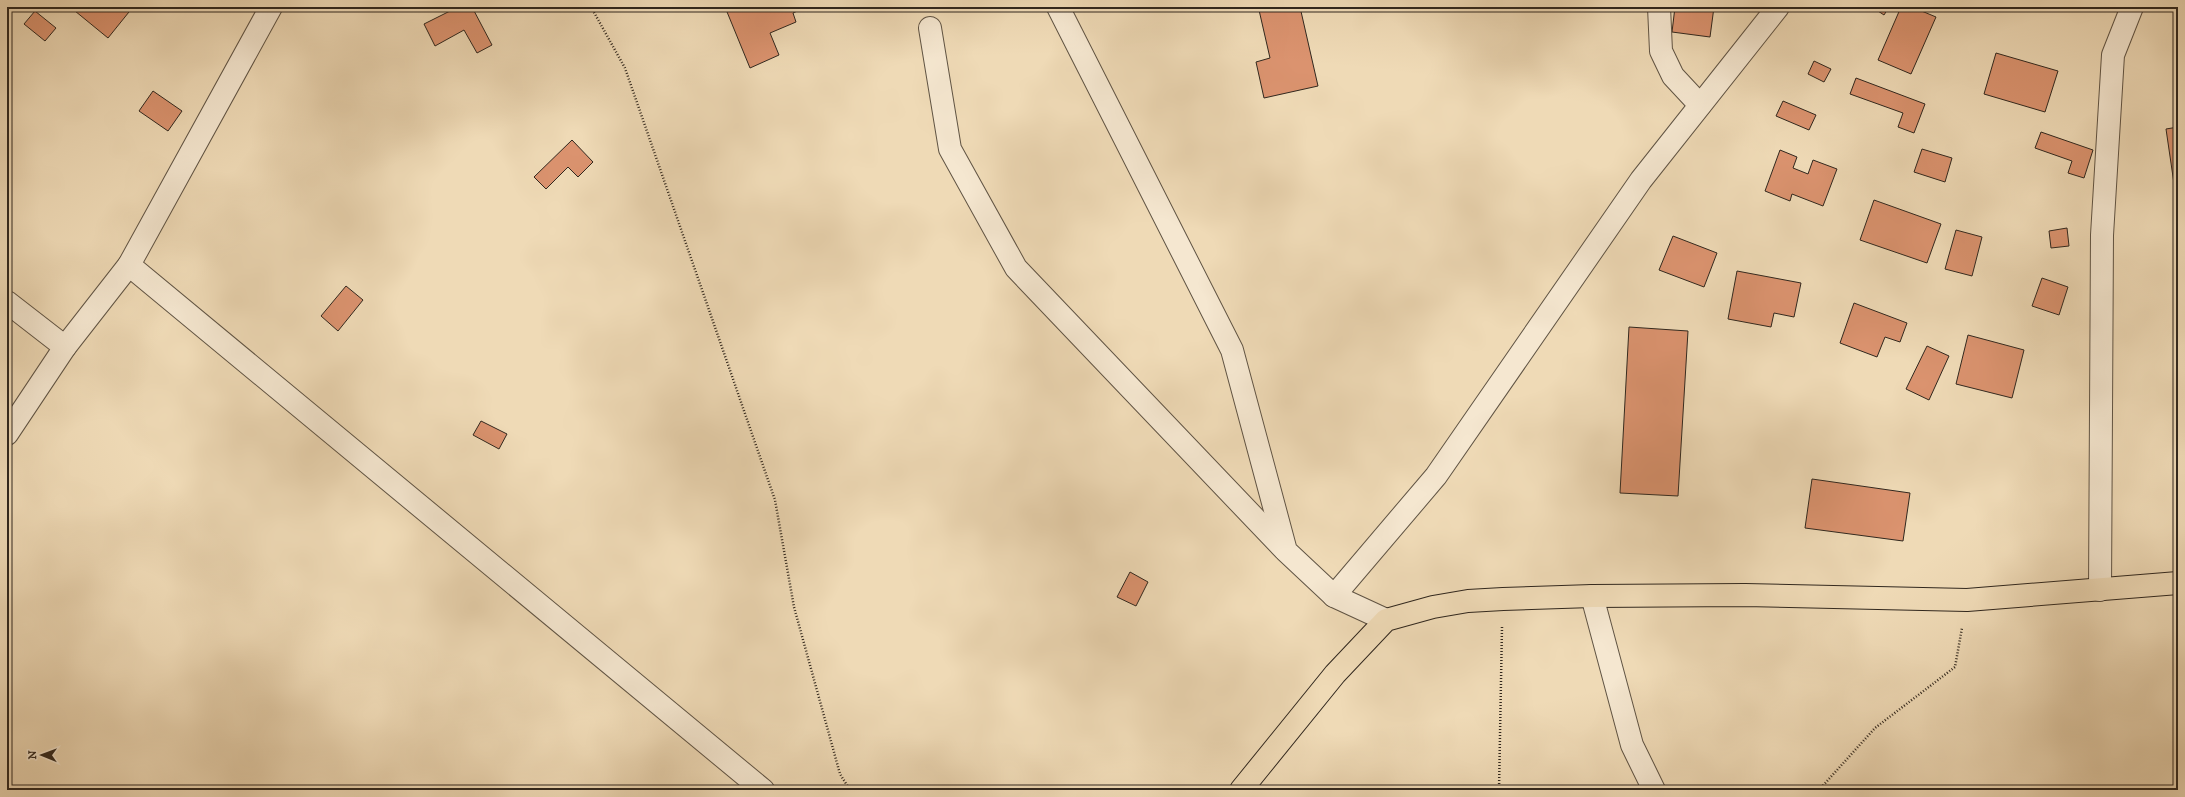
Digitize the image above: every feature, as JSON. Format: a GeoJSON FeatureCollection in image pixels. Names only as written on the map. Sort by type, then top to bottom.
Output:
{"type":"FeatureCollection","features":[{"type":"Feature","properties":{"kind":"main road"},"geometry":{"type":"LineString","coordinates":[[1241,790],[1335,674],[1386,620],[1440,606],[1468,601],[1592,596],[1745,595],[1967,600],[2178,583]]}},
{"type":"Feature","properties":{"kind":"street"},"geometry":{"type":"LineString","coordinates":[[7,434],[65,347],[129,265],[271,7]]}},
{"type":"Feature","properties":{"kind":"street"},"geometry":{"type":"LineString","coordinates":[[1058,7],[1232,350],[1286,551]]}},
{"type":"Feature","properties":{"kind":"street"},"geometry":{"type":"LineString","coordinates":[[1659,7],[1661,50],[1673,76],[1700,105]]}},
{"type":"Feature","properties":{"kind":"street"},"geometry":{"type":"LineString","coordinates":[[1334,596],[1436,476],[1641,180],[1778,7]]}},
{"type":"Feature","properties":{"kind":"street"},"geometry":{"type":"LineString","coordinates":[[2100,590],[2102,235],[2113,55],[2132,7]]}},
{"type":"Feature","properties":{"kind":"street"},"geometry":{"type":"LineString","coordinates":[[930,28],[950,149],[1016,268],[1286,551],[1334,596],[1386,620]]}},
{"type":"Feature","properties":{"kind":"street"},"geometry":{"type":"LineString","coordinates":[[129,265],[763,790]]}},
{"type":"Feature","properties":{"kind":"street"},"geometry":{"type":"LineString","coordinates":[[7,302],[65,347]]}},
{"type":"Feature","properties":{"kind":"street"},"geometry":{"type":"LineString","coordinates":[[1592,596],[1632,745],[1654,790]]}},
{"type":"Feature","properties":{"kind":"path"},"geometry":{"type":"LineString","coordinates":[[591,7],[624,68],[775,500],[794,607],[840,774],[850,790]]}},
{"type":"Feature","properties":{"kind":"path"},"geometry":{"type":"LineString","coordinates":[[1499,790],[1503,599]]}},
{"type":"Feature","properties":{"kind":"path"},"geometry":{"type":"LineString","coordinates":[[1819,790],[1875,728],[1955,667],[1967,600]]}},
{"type":"Feature","properties":{"kind":"building"},"geometry":{"type":"Polygon","coordinates":[[[78,7],[133,7],[108,38],[75,11],[78,7]]]}},
{"type":"Feature","properties":{"kind":"building"},"geometry":{"type":"Polygon","coordinates":[[[458,7],[472,7],[492,45],[477,53],[464,30],[435,46],[424,24],[458,7]]]}},
{"type":"Feature","properties":{"kind":"building"},"geometry":{"type":"Polygon","coordinates":[[[725,7],[806,7],[793,13],[796,22],[770,33],[779,55],[750,68],[725,7]]]}},
{"type":"Feature","properties":{"kind":"building"},"geometry":{"type":"Polygon","coordinates":[[[1274,7],[1300,7],[1318,86],[1264,98],[1256,62],[1270,58],[1259,10],[1274,7]]]}},
{"type":"Feature","properties":{"kind":"building"},"geometry":{"type":"Polygon","coordinates":[[[1675,7],[1714,7],[1710,37],[1672,32],[1675,7]]]}},
{"type":"Feature","properties":{"kind":"building"},"geometry":{"type":"Polygon","coordinates":[[[1872,7],[1889,7],[1884,15],[1872,7]]]}},
{"type":"Feature","properties":{"kind":"building"},"geometry":{"type":"Polygon","coordinates":[[[1901,7],[1912,7],[1936,17],[1911,74],[1878,60],[1901,7]]]}},
{"type":"Feature","properties":{"kind":"building"},"geometry":{"type":"Polygon","coordinates":[[[35,11],[56,28],[45,41],[24,24],[35,11]]]}},
{"type":"Feature","properties":{"kind":"building"},"geometry":{"type":"Polygon","coordinates":[[[1996,53],[2058,71],[2045,112],[1984,94],[1996,53]]]}},
{"type":"Feature","properties":{"kind":"building"},"geometry":{"type":"Polygon","coordinates":[[[1814,61],[1831,69],[1824,82],[1808,74],[1814,61]]]}},
{"type":"Feature","properties":{"kind":"building"},"geometry":{"type":"Polygon","coordinates":[[[1856,78],[1925,104],[1914,133],[1898,127],[1903,113],[1850,94],[1856,78]]]}},
{"type":"Feature","properties":{"kind":"building"},"geometry":{"type":"Polygon","coordinates":[[[153,91],[182,111],[168,131],[139,111],[153,91]]]}},
{"type":"Feature","properties":{"kind":"building"},"geometry":{"type":"Polygon","coordinates":[[[1783,101],[1816,115],[1809,130],[1776,116],[1783,101]]]}},
{"type":"Feature","properties":{"kind":"building"},"geometry":{"type":"Polygon","coordinates":[[[2178,127],[2178,211],[2166,129],[2178,127]]]}},
{"type":"Feature","properties":{"kind":"building"},"geometry":{"type":"Polygon","coordinates":[[[2041,132],[2093,150],[2084,178],[2068,173],[2072,161],[2035,148],[2041,132]]]}},
{"type":"Feature","properties":{"kind":"building"},"geometry":{"type":"Polygon","coordinates":[[[572,140],[593,162],[578,177],[568,167],[546,189],[534,177],[572,140]]]}},
{"type":"Feature","properties":{"kind":"building"},"geometry":{"type":"Polygon","coordinates":[[[1922,149],[1952,158],[1945,182],[1914,172],[1922,149]]]}},
{"type":"Feature","properties":{"kind":"building"},"geometry":{"type":"Polygon","coordinates":[[[1780,150],[1797,157],[1793,168],[1808,174],[1813,160],[1837,169],[1823,206],[1792,194],[1790,201],[1765,191],[1780,150]]]}},
{"type":"Feature","properties":{"kind":"building"},"geometry":{"type":"Polygon","coordinates":[[[1874,200],[1941,224],[1927,263],[1860,240],[1874,200]]]}},
{"type":"Feature","properties":{"kind":"building"},"geometry":{"type":"Polygon","coordinates":[[[2067,228],[2069,246],[2051,248],[2049,231],[2067,228]]]}},
{"type":"Feature","properties":{"kind":"building"},"geometry":{"type":"Polygon","coordinates":[[[1956,230],[1982,237],[1972,276],[1945,269],[1956,230]]]}},
{"type":"Feature","properties":{"kind":"building"},"geometry":{"type":"Polygon","coordinates":[[[1673,236],[1717,253],[1704,287],[1659,270],[1673,236]]]}},
{"type":"Feature","properties":{"kind":"building"},"geometry":{"type":"Polygon","coordinates":[[[1737,271],[1801,283],[1794,317],[1774,313],[1771,327],[1728,319],[1737,271]]]}},
{"type":"Feature","properties":{"kind":"building"},"geometry":{"type":"Polygon","coordinates":[[[2042,278],[2068,287],[2059,315],[2032,306],[2042,278]]]}},
{"type":"Feature","properties":{"kind":"building"},"geometry":{"type":"Polygon","coordinates":[[[346,286],[363,300],[338,331],[321,316],[346,286]]]}},
{"type":"Feature","properties":{"kind":"building"},"geometry":{"type":"Polygon","coordinates":[[[1854,303],[1907,323],[1900,342],[1885,337],[1877,357],[1840,343],[1854,303]]]}},
{"type":"Feature","properties":{"kind":"building"},"geometry":{"type":"Polygon","coordinates":[[[1629,327],[1688,331],[1678,496],[1620,493],[1629,327]]]}},
{"type":"Feature","properties":{"kind":"building"},"geometry":{"type":"Polygon","coordinates":[[[1968,335],[2024,350],[2012,398],[1956,384],[1968,335]]]}},
{"type":"Feature","properties":{"kind":"building"},"geometry":{"type":"Polygon","coordinates":[[[1927,346],[1949,356],[1929,400],[1906,389],[1927,346]]]}},
{"type":"Feature","properties":{"kind":"building"},"geometry":{"type":"Polygon","coordinates":[[[481,421],[507,434],[499,449],[473,435],[481,421]]]}},
{"type":"Feature","properties":{"kind":"building"},"geometry":{"type":"Polygon","coordinates":[[[1812,479],[1910,493],[1903,541],[1805,528],[1812,479]]]}},
{"type":"Feature","properties":{"kind":"building"},"geometry":{"type":"Polygon","coordinates":[[[1130,572],[1148,582],[1136,606],[1117,597],[1130,572]]]}}]}
